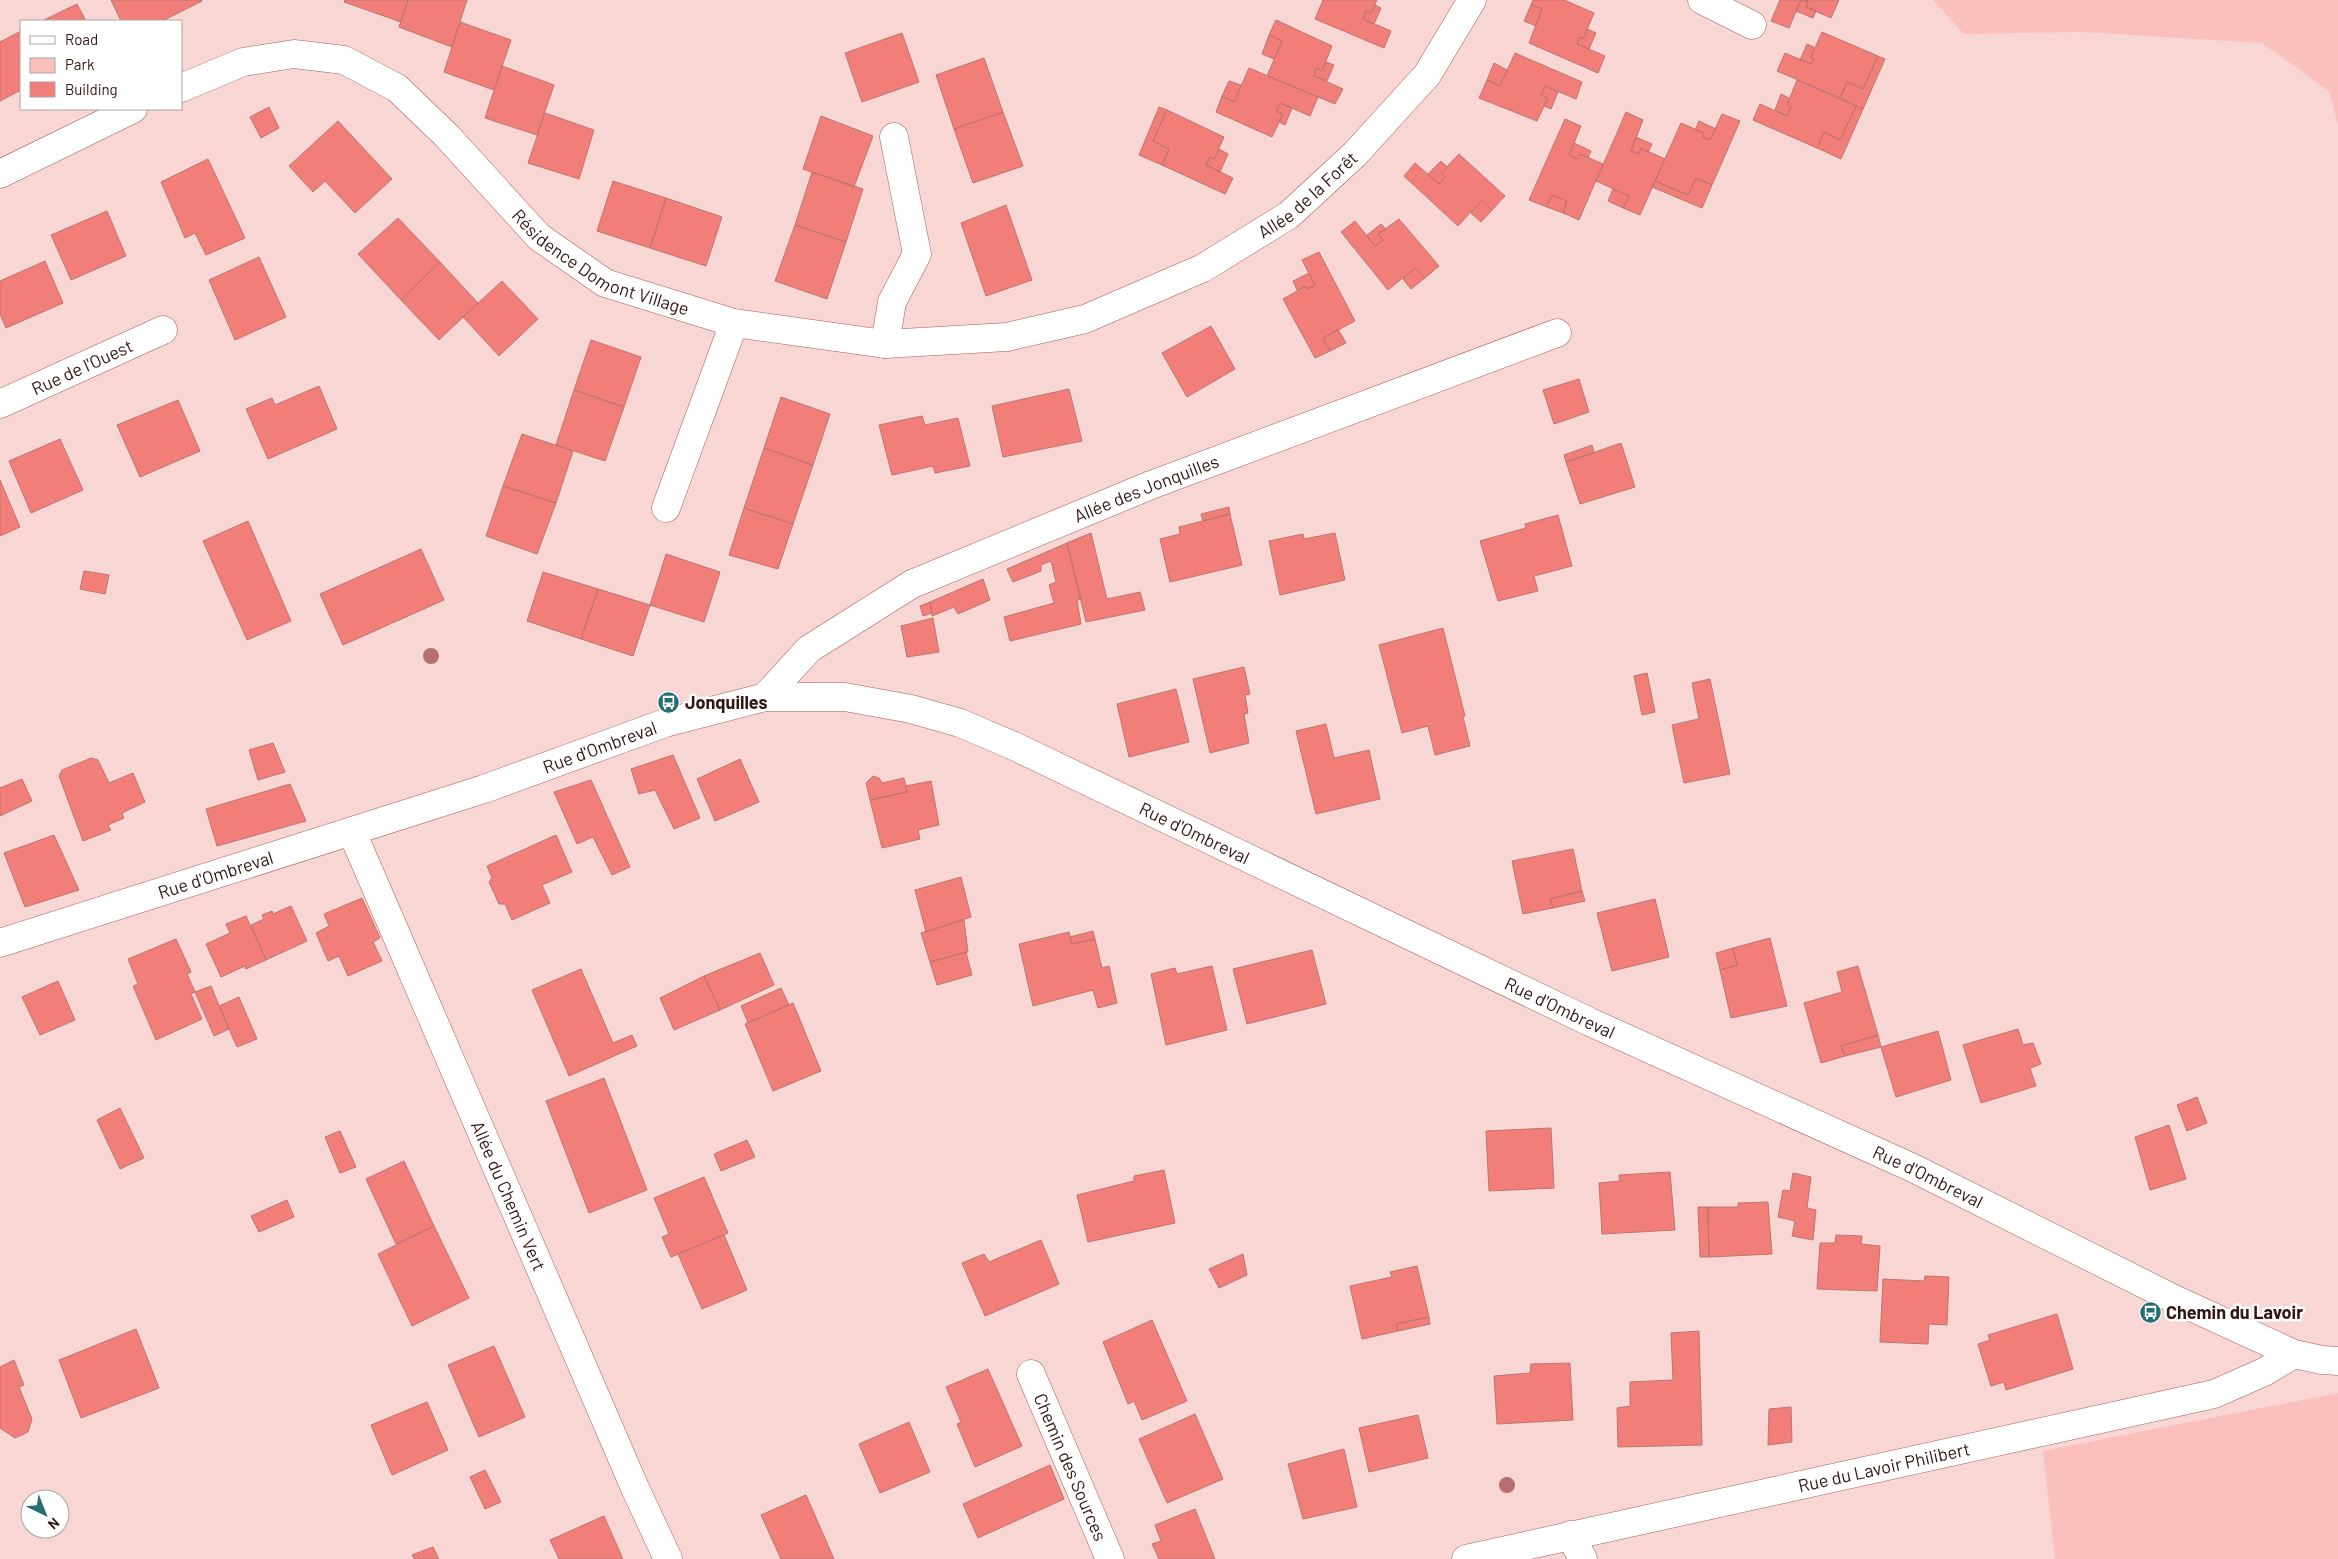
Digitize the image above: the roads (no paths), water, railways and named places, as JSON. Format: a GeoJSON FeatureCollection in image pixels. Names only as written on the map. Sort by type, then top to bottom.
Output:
{"type":"FeatureCollection","features":[{"type":"Feature","properties":{"kind":"street","name":"Allée de la Forêt"},"geometry":{"type":"LineString","coordinates":[[1085,319],[1203,268],[1289,214],[1355,154],[1427,75],[1472,0]]}},
{"type":"Feature","properties":{"kind":"street"},"geometry":{"type":"LineString","coordinates":[[1702,0],[1752,25]]}},
{"type":"Feature","properties":{"kind":"street","name":"Résidence Domont Village"},"geometry":{"type":"LineString","coordinates":[[182,88],[243,62],[294,54],[344,60],[397,88],[447,136],[539,237],[605,283],[734,323],[885,344],[1007,337],[1085,319]]}},
{"type":"Feature","properties":{"kind":"street"},"geometry":{"type":"LineString","coordinates":[[0,174],[131,110]]}},
{"type":"Feature","properties":{"kind":"street"},"geometry":{"type":"LineString","coordinates":[[885,344],[892,302],[917,254],[894,137]]}},
{"type":"Feature","properties":{"kind":"street"},"geometry":{"type":"LineString","coordinates":[[666,508],[734,323]]}},
{"type":"Feature","properties":{"kind":"street","name":"Rue de l'Ouest"},"geometry":{"type":"LineString","coordinates":[[0,404],[163,330]]}},
{"type":"Feature","properties":{"kind":"street","name":"Allée des Jonquilles"},"geometry":{"type":"LineString","coordinates":[[765,697],[809,649],[912,584],[1151,485],[1557,333]]}},
{"type":"Feature","properties":{"kind":"street","name":"Rue d'Ombreval"},"geometry":{"type":"LineString","coordinates":[[0,943],[484,789],[665,723],[765,697],[845,697],[911,709],[960,723],[1014,746],[1590,1022],[1913,1168],[2168,1296],[2294,1354],[2322,1360],[2338,1361]]}},
{"type":"Feature","properties":{"kind":"street","name":"Allée du Chemin Vert"},"geometry":{"type":"LineString","coordinates":[[352,832],[631,1478],[668,1559]]}},
{"type":"Feature","properties":{"kind":"street","name":"Rue du Lavoir Philibert"},"geometry":{"type":"LineString","coordinates":[[1466,1559],[1570,1534],[2214,1394],[2264,1372],[2294,1354]]}},
{"type":"Feature","properties":{"kind":"street","name":"Chemin des Sources"},"geometry":{"type":"LineString","coordinates":[[1032,1374],[1110,1559]]}},
{"type":"Feature","properties":{"kind":"street"},"geometry":{"type":"LineString","coordinates":[[1570,1534],[1583,1559]]}},
{"type":"Feature","properties":{"kind":"place","name":"Jonquilles"},"geometry":{"type":"Point","coordinates":[669,702]}},
{"type":"Feature","properties":{"kind":"place","name":"Chemin du Lavoir"},"geometry":{"type":"Point","coordinates":[2150,1312]}}]}
